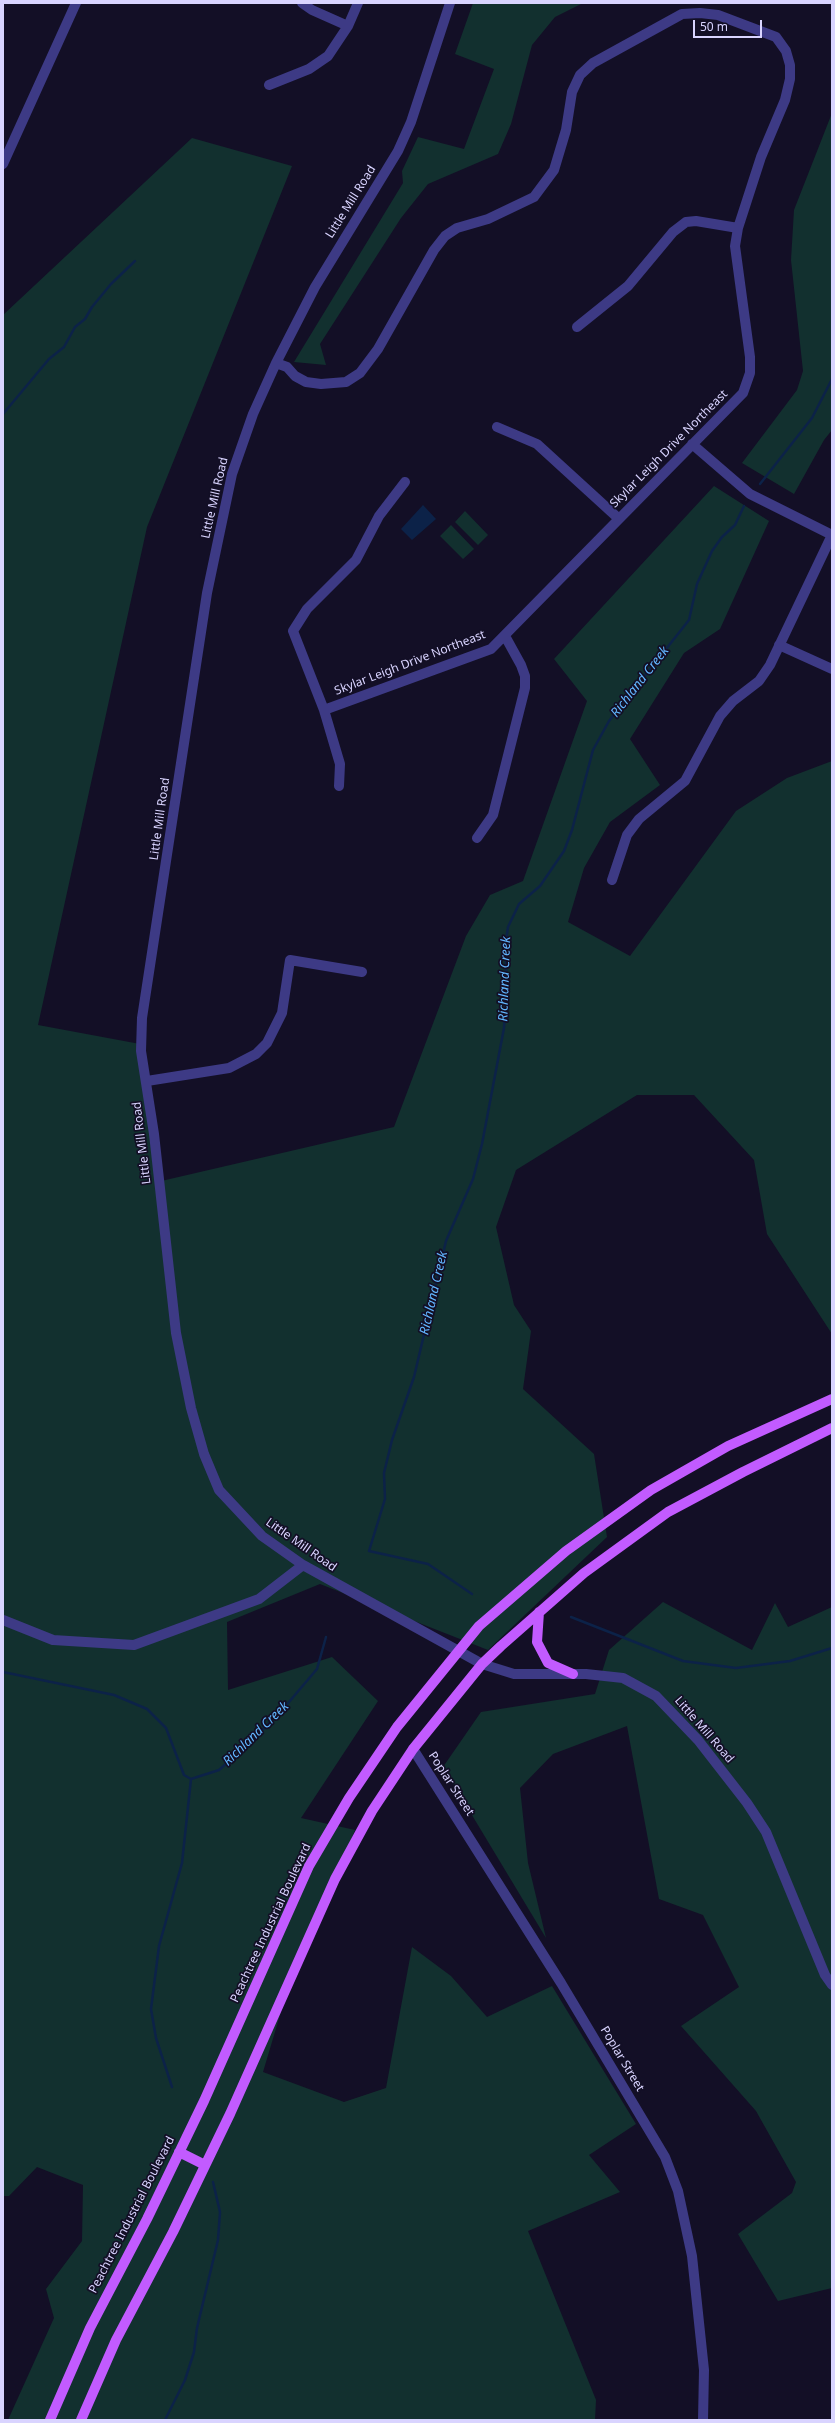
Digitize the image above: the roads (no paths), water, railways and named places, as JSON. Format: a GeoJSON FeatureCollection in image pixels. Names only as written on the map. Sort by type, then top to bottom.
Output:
{"type":"FeatureCollection","features":[{"type":"Feature","properties":{"kind":"main road","name":"Peachtree Industrial Boulevard"},"geometry":{"type":"LineString","coordinates":[[50,2420],[90,2328],[179,2152],[309,1866],[349,1798],[398,1727],[479,1626],[566,1551],[645,1494],[728,1446],[832,1399]]}},
{"type":"Feature","properties":{"kind":"main road"},"geometry":{"type":"LineString","coordinates":[[81,2420],[116,2340],[205,2165],[335,1879],[372,1811],[413,1749],[482,1664],[538,1612],[584,1573],[668,1512],[743,1472],[832,1428]]}},
{"type":"Feature","properties":{"kind":"main road"},"geometry":{"type":"LineString","coordinates":[[538,1612],[537,1642],[548,1663],[574,1674]]}},
{"type":"Feature","properties":{"kind":"main road"},"geometry":{"type":"LineString","coordinates":[[179,2152],[205,2165]]}},
{"type":"Feature","properties":{"kind":"street"},"geometry":{"type":"LineString","coordinates":[[3,164],[76,3]]}},
{"type":"Feature","properties":{"kind":"street"},"geometry":{"type":"LineString","coordinates":[[302,3],[312,10],[348,26]]}},
{"type":"Feature","properties":{"kind":"street"},"geometry":{"type":"LineString","coordinates":[[269,85],[309,69],[328,56],[348,26],[358,3]]}},
{"type":"Feature","properties":{"kind":"street","name":"Little Mill Road"},"geometry":{"type":"LineString","coordinates":[[450,3],[411,122],[315,287],[276,363],[253,414],[232,474],[207,593],[142,1018],[141,1051],[147,1081],[176,1333],[191,1408],[204,1454],[219,1490],[262,1536],[303,1565],[342,1588],[459,1650],[482,1664],[514,1674],[574,1674],[623,1678],[656,1696],[698,1740],[747,1803],[766,1832],[789,1884],[825,1975],[832,1985]]}},
{"type":"Feature","properties":{"kind":"street","name":"Skylar Leigh Drive Northeast"},"geometry":{"type":"LineString","coordinates":[[276,363],[287,367],[295,376],[306,382],[321,384],[346,382],[360,374],[378,349],[434,250],[445,236],[457,228],[488,219],[534,197],[554,170],[566,130],[572,92],[580,75],[594,63],[682,14],[700,13],[718,15],[776,37],[786,51],[790,65],[790,79],[785,100],[761,157],[738,228],[735,246],[745,315],[750,373],[743,393],[618,518],[506,636],[491,649],[324,710]]}},
{"type":"Feature","properties":{"kind":"street"},"geometry":{"type":"LineString","coordinates":[[577,327],[628,286],[673,232],[686,222],[696,221],[738,228]]}},
{"type":"Feature","properties":{"kind":"street"},"geometry":{"type":"LineString","coordinates":[[497,427],[537,444],[618,518]]}},
{"type":"Feature","properties":{"kind":"street"},"geometry":{"type":"LineString","coordinates":[[612,880],[627,835],[639,819],[684,781],[720,716],[733,701],[759,681],[779,645],[832,535],[750,494],[692,444]]}},
{"type":"Feature","properties":{"kind":"street"},"geometry":{"type":"LineString","coordinates":[[339,786],[340,764],[324,710],[293,631],[307,609],[356,560],[379,516],[405,482]]}},
{"type":"Feature","properties":{"kind":"street"},"geometry":{"type":"LineString","coordinates":[[477,838],[493,815],[525,688],[525,676],[521,665],[506,636]]}},
{"type":"Feature","properties":{"kind":"street"},"geometry":{"type":"LineString","coordinates":[[779,645],[832,669]]}},
{"type":"Feature","properties":{"kind":"street"},"geometry":{"type":"LineString","coordinates":[[147,1081],[230,1068],[256,1054],[267,1043],[282,1013],[290,960],[362,972]]}},
{"type":"Feature","properties":{"kind":"street"},"geometry":{"type":"LineString","coordinates":[[3,1620],[53,1640],[134,1646],[259,1599],[303,1565]]}},
{"type":"Feature","properties":{"kind":"street","name":"Poplar Street"},"geometry":{"type":"LineString","coordinates":[[413,1749],[561,1983],[664,2157],[678,2191],[692,2256],[704,2370],[703,2420]]}},
{"type":"Feature","properties":{"kind":"water"},"geometry":{"type":"Polygon","coordinates":[[[423,505],[436,519],[412,540],[401,529],[423,505]]]}},
{"type":"Feature","properties":{"kind":"waterway"},"geometry":{"type":"LineString","coordinates":[[3,414],[49,359],[64,347],[75,327],[85,319],[92,307],[111,284],[135,261]]}},
{"type":"Feature","properties":{"kind":"waterway","name":"Richland Creek"},"geometry":{"type":"LineString","coordinates":[[760,484],[812,418],[832,379]]}},
{"type":"Feature","properties":{"kind":"waterway","name":"Richland Creek"},"geometry":{"type":"LineString","coordinates":[[472,1594],[428,1564],[369,1551],[385,1499],[384,1473],[392,1440],[414,1377],[446,1241],[473,1179],[482,1144],[504,1028],[507,984],[505,947],[508,927],[519,904],[540,886],[564,851],[572,830],[593,750],[609,721],[689,620],[697,584],[712,551],[722,537],[735,525],[744,506]]}},
{"type":"Feature","properties":{"kind":"waterway"},"geometry":{"type":"LineString","coordinates":[[571,1617],[683,1661],[736,1668],[790,1661],[832,1648]]}},
{"type":"Feature","properties":{"kind":"waterway","name":"Richland Creek"},"geometry":{"type":"LineString","coordinates":[[3,1672],[114,1695],[147,1709],[166,1728],[184,1775],[191,1779],[219,1770],[252,1741],[289,1702],[317,1669],[326,1637]]}},
{"type":"Feature","properties":{"kind":"waterway"},"geometry":{"type":"LineString","coordinates":[[172,2087],[156,2038],[151,2009],[159,1946],[182,1863],[191,1779]]}},
{"type":"Feature","properties":{"kind":"waterway"},"geometry":{"type":"LineString","coordinates":[[165,2420],[185,2380],[194,2352],[197,2328],[218,2240],[220,2212],[213,2182]]}}]}
